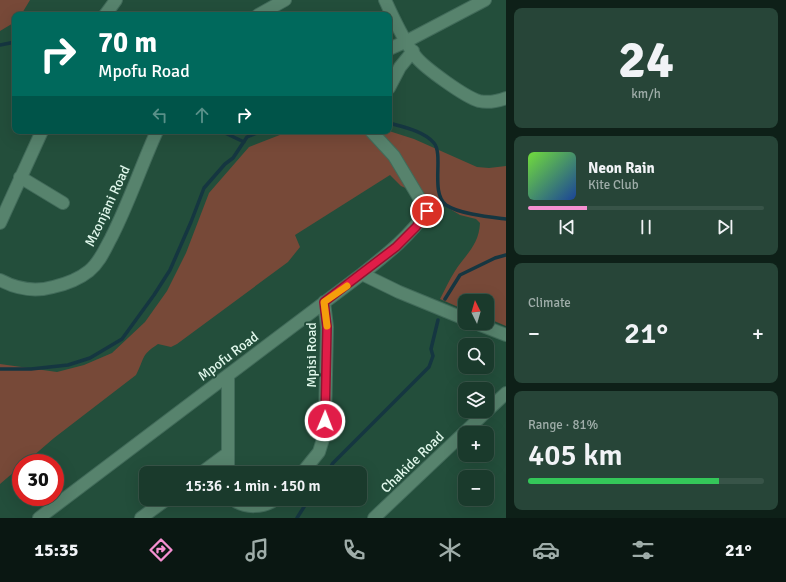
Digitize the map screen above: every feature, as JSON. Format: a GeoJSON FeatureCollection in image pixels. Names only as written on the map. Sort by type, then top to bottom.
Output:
{"type":"FeatureCollection","features":[{"type":"Feature","properties":{"kind":"street"},"geometry":{"type":"LineString","coordinates":[[107,12],[116,0]]}},
{"type":"Feature","properties":{"kind":"street"},"geometry":{"type":"LineString","coordinates":[[263,12],[285,0]]}},
{"type":"Feature","properties":{"kind":"street"},"geometry":{"type":"LineString","coordinates":[[384,0],[391,12]]}},
{"type":"Feature","properties":{"kind":"street"},"geometry":{"type":"LineString","coordinates":[[392,49],[410,46],[485,0]]}},
{"type":"Feature","properties":{"kind":"street"},"geometry":{"type":"LineString","coordinates":[[392,14],[416,57],[427,67],[479,101],[488,102],[506,98]]}},
{"type":"Feature","properties":{"kind":"street"},"geometry":{"type":"LineString","coordinates":[[392,82],[410,46]]}},
{"type":"Feature","properties":{"kind":"street"},"geometry":{"type":"LineString","coordinates":[[0,223],[41,134]]}},
{"type":"Feature","properties":{"kind":"street","name":"Mzonjani Road"},"geometry":{"type":"LineString","coordinates":[[0,280],[15,287],[24,289],[45,289],[68,282],[90,270],[104,252],[119,222],[156,134]]}},
{"type":"Feature","properties":{"kind":"street","name":"Mpofu Road"},"geometry":{"type":"LineString","coordinates":[[39,518],[362,274],[416,227],[427,211],[394,156],[375,134]]}},
{"type":"Feature","properties":{"kind":"street"},"geometry":{"type":"LineString","coordinates":[[20,177],[63,203]]}},
{"type":"Feature","properties":{"kind":"street"},"geometry":{"type":"LineString","coordinates":[[362,274],[399,292],[458,316]]}},
{"type":"Feature","properties":{"kind":"street","name":"Mpisi Road"},"geometry":{"type":"LineString","coordinates":[[309,466],[319,452],[323,439],[325,421],[327,327],[324,302]]}},
{"type":"Feature","properties":{"kind":"street"},"geometry":{"type":"LineString","coordinates":[[492,330],[506,336]]}},
{"type":"Feature","properties":{"kind":"street"},"geometry":{"type":"LineString","coordinates":[[228,375],[228,466]]}},
{"type":"Feature","properties":{"kind":"street","name":"Chakide Road"},"geometry":{"type":"LineString","coordinates":[[494,404],[506,393]]}},
{"type":"Feature","properties":{"kind":"street","name":"Chakide Road"},"geometry":{"type":"LineString","coordinates":[[374,518],[480,418]]}},
{"type":"Feature","properties":{"kind":"street"},"geometry":{"type":"LineString","coordinates":[[210,466],[228,453]]}},
{"type":"Feature","properties":{"kind":"street"},"geometry":{"type":"LineString","coordinates":[[141,518],[157,506]]}},
{"type":"Feature","properties":{"kind":"shaded area"},"geometry":{"type":"Polygon","coordinates":[[[0,0],[30,0],[23,12],[12,12],[12,24],[0,31],[0,0]]]}},
{"type":"Feature","properties":{"kind":"shaded area"},"geometry":{"type":"Polygon","coordinates":[[[392,132],[414,139],[477,167],[489,168],[506,166],[506,326],[494,321],[494,294],[458,294],[458,307],[440,299],[453,274],[475,243],[480,223],[476,219],[460,215],[443,205],[401,186],[390,175],[295,235],[300,247],[288,262],[177,344],[171,347],[158,344],[152,348],[144,358],[136,375],[35,454],[12,454],[12,474],[0,484],[0,364],[57,372],[84,365],[112,353],[145,322],[167,291],[186,253],[209,193],[249,147],[282,134],[392,134],[392,132]]]}},
{"type":"Feature","properties":{"kind":"waterway"},"geometry":{"type":"LineString","coordinates":[[0,45],[12,43]]}},
{"type":"Feature","properties":{"kind":"waterway"},"geometry":{"type":"LineString","coordinates":[[392,124],[419,132],[434,143],[438,156],[439,192],[441,199],[446,205],[466,213],[506,219]]}},
{"type":"Feature","properties":{"kind":"waterway"},"geometry":{"type":"LineString","coordinates":[[227,134],[244,142]]}},
{"type":"Feature","properties":{"kind":"waterway"},"geometry":{"type":"LineString","coordinates":[[0,369],[31,369],[68,365],[90,358],[122,339],[170,270],[204,188],[225,164],[233,158],[247,137],[254,134]]}},
{"type":"Feature","properties":{"kind":"waterway"},"geometry":{"type":"LineString","coordinates":[[445,299],[460,275],[495,258],[506,255]]}},
{"type":"Feature","properties":{"kind":"waterway"},"geometry":{"type":"LineString","coordinates":[[331,466],[429,367],[433,356],[431,349],[438,320]]}},
{"type":"Feature","properties":{"kind":"waterway"},"geometry":{"type":"LineString","coordinates":[[297,518],[305,506]]}},
{"type":"Feature","properties":{"kind":"slow traffic"},"geometry":{"type":"LineString","coordinates":[[327,326],[324,302],[347,286]]}},
{"type":"Feature","properties":{"kind":"route"},"geometry":{"type":"LineString","coordinates":[[325,421],[327,327],[324,302],[396,247],[416,227],[427,211]]}}]}
